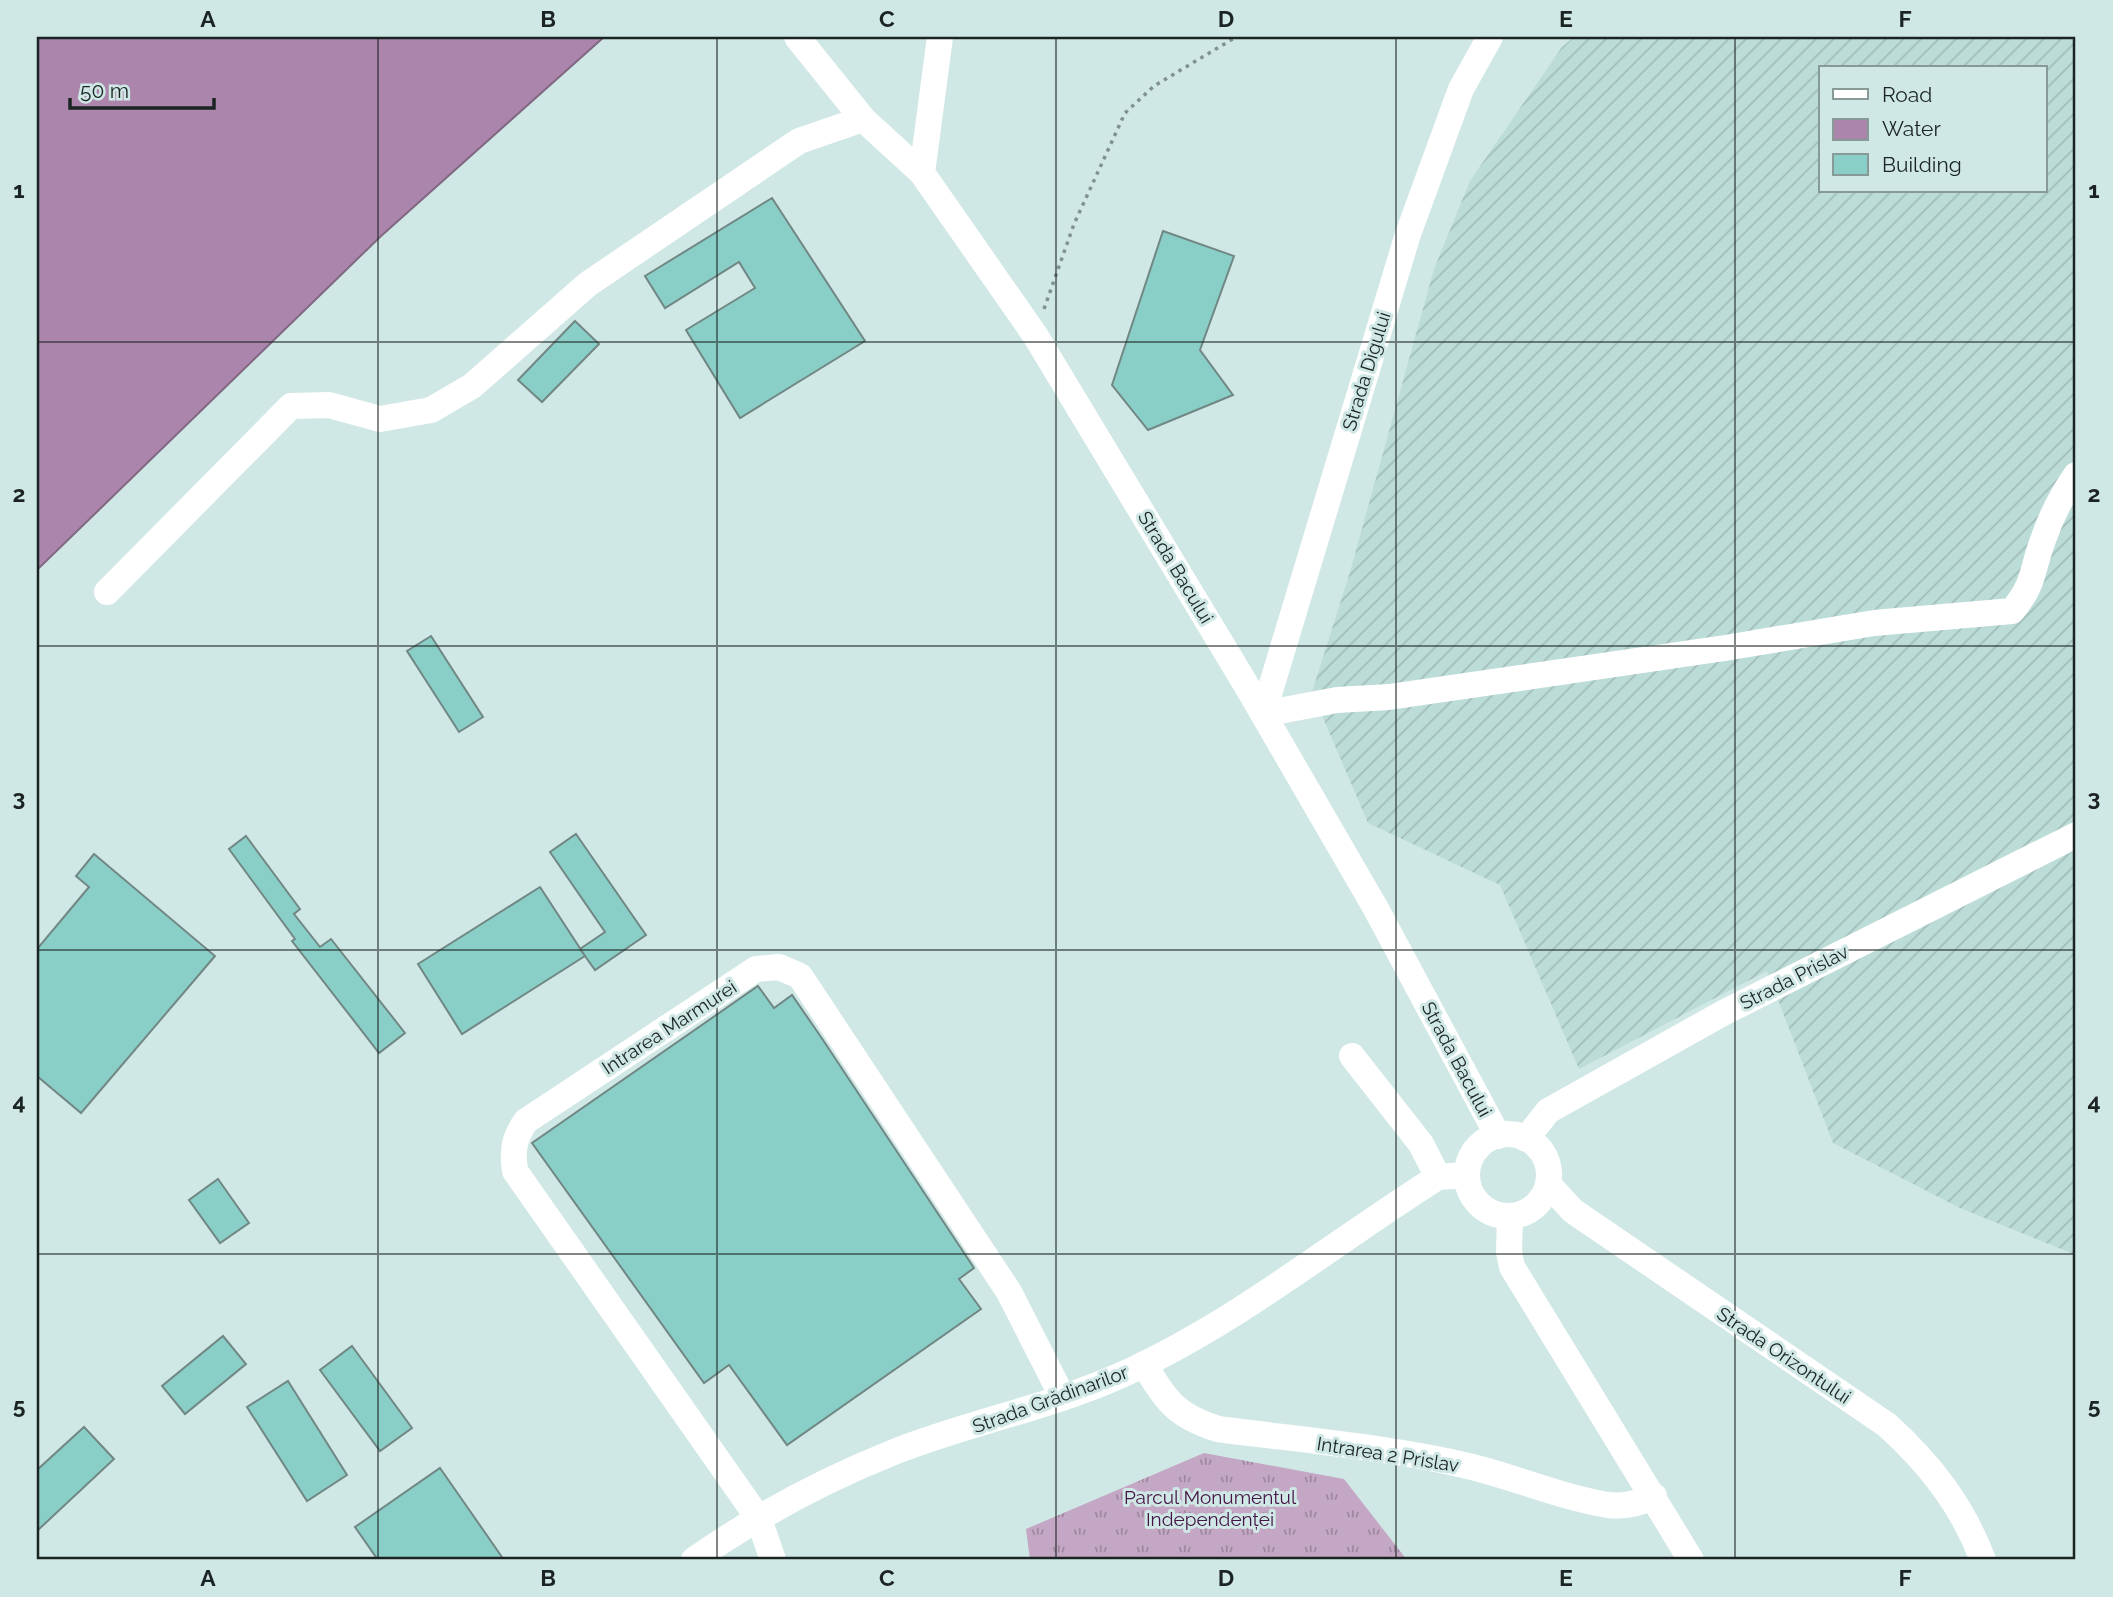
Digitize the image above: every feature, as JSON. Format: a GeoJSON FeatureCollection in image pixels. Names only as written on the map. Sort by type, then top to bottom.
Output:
{"type":"FeatureCollection","features":[{"type":"Feature","properties":{"kind":"street","name":"Strada Bacului"},"geometry":{"type":"LineString","coordinates":[[797,37],[863,119],[922,173],[1035,335],[1376,907],[1498,1136]]}},
{"type":"Feature","properties":{"kind":"street"},"geometry":{"type":"LineString","coordinates":[[922,173],[940,37]]}},
{"type":"Feature","properties":{"kind":"street","name":"Strada Digului"},"geometry":{"type":"LineString","coordinates":[[1263,714],[1408,234],[1461,89],[1490,37]]}},
{"type":"Feature","properties":{"kind":"street"},"geometry":{"type":"LineString","coordinates":[[107,592],[291,406],[329,405],[380,419],[431,410],[472,386],[588,284],[799,141],[863,119]]}},
{"type":"Feature","properties":{"kind":"street"},"geometry":{"type":"LineString","coordinates":[[1263,714],[1337,700],[1389,697],[1711,650],[1874,623],[2012,611],[2029,590],[2042,542],[2061,496],[2076,475]]}},
{"type":"Feature","properties":{"kind":"street","name":"Strada Prislav"},"geometry":{"type":"LineString","coordinates":[[1526,1139],[1548,1111],[1713,1019],[2076,835]]}},
{"type":"Feature","properties":{"kind":"street","name":"Intrarea Marmurei"},"geometry":{"type":"LineString","coordinates":[[773,1560],[759,1519],[515,1171],[513,1154],[516,1136],[526,1121],[757,969],[789,969],[800,976],[1009,1292],[1063,1398]]}},
{"type":"Feature","properties":{"kind":"street"},"geometry":{"type":"LineString","coordinates":[[1352,1056],[1420,1144],[1438,1177]]}},
{"type":"Feature","properties":{"kind":"street"},"geometry":{"type":"LineString","coordinates":[[1498,1136],[1526,1139],[1545,1157],[1548,1184],[1535,1206],[1510,1216],[1497,1215],[1475,1200],[1467,1175],[1476,1150],[1498,1136]]}},
{"type":"Feature","properties":{"kind":"street","name":"Strada Grădinarilor"},"geometry":{"type":"LineString","coordinates":[[694,1560],[759,1519],[841,1475],[896,1451],[1063,1398],[1144,1364],[1217,1323],[1438,1177],[1467,1175]]}},
{"type":"Feature","properties":{"kind":"street","name":"Strada Orizontului"},"geometry":{"type":"LineString","coordinates":[[1548,1184],[1573,1211],[1887,1425],[1924,1459],[1956,1502],[1983,1560]]}},
{"type":"Feature","properties":{"kind":"street"},"geometry":{"type":"LineString","coordinates":[[1510,1216],[1508,1252],[1512,1267],[1691,1560]]}},
{"type":"Feature","properties":{"kind":"street","name":"Intrarea 2 Prislav"},"geometry":{"type":"LineString","coordinates":[[1144,1364],[1166,1401],[1196,1422],[1219,1429],[1426,1457],[1470,1466],[1565,1496],[1611,1505],[1639,1503],[1654,1496]]}},
{"type":"Feature","properties":{"kind":"path"},"geometry":{"type":"LineString","coordinates":[[1035,335],[1074,224],[1125,113],[1154,86],[1236,37]]}},
{"type":"Feature","properties":{"kind":"shaded area"},"geometry":{"type":"Polygon","coordinates":[[[1574,37],[2076,37],[2076,1255],[1960,1208],[1833,1143],[1767,971],[1579,1069],[1500,885],[1368,823],[1312,692],[1350,572],[1434,269],[1470,181],[1562,47],[1574,37]]]}},
{"type":"Feature","properties":{"kind":"green space","name":"Parcul Monumentul Independenței"},"geometry":{"type":"Polygon","coordinates":[[[1204,1453],[1344,1479],[1407,1560],[1030,1560],[1026,1529],[1204,1453]]]}},
{"type":"Feature","properties":{"kind":"water"},"geometry":{"type":"Polygon","coordinates":[[[37,37],[604,37],[380,237],[37,570],[37,37]]]}},
{"type":"Feature","properties":{"kind":"building"},"geometry":{"type":"Polygon","coordinates":[[[772,198],[865,341],[740,418],[686,330],[755,288],[739,262],[665,308],[645,276],[772,198]]]}},
{"type":"Feature","properties":{"kind":"building"},"geometry":{"type":"Polygon","coordinates":[[[1163,231],[1234,256],[1200,350],[1233,395],[1148,430],[1112,385],[1163,231]]]}},
{"type":"Feature","properties":{"kind":"building"},"geometry":{"type":"Polygon","coordinates":[[[575,321],[599,344],[542,402],[518,380],[575,321]]]}},
{"type":"Feature","properties":{"kind":"building"},"geometry":{"type":"Polygon","coordinates":[[[431,636],[483,717],[459,732],[407,651],[431,636]]]}},
{"type":"Feature","properties":{"kind":"building"},"geometry":{"type":"Polygon","coordinates":[[[576,834],[646,935],[595,970],[580,949],[605,932],[550,852],[576,834]]]}},
{"type":"Feature","properties":{"kind":"building"},"geometry":{"type":"Polygon","coordinates":[[[246,836],[300,909],[294,914],[320,947],[331,939],[405,1033],[379,1053],[292,941],[295,939],[229,849],[246,836]]]}},
{"type":"Feature","properties":{"kind":"building"},"geometry":{"type":"Polygon","coordinates":[[[94,854],[215,956],[81,1113],[37,1076],[37,949],[89,887],[76,876],[94,854]]]}},
{"type":"Feature","properties":{"kind":"building"},"geometry":{"type":"Polygon","coordinates":[[[540,887],[585,956],[462,1034],[418,964],[540,887]]]}},
{"type":"Feature","properties":{"kind":"building"},"geometry":{"type":"Polygon","coordinates":[[[758,986],[774,1008],[792,995],[821,1037],[974,1268],[959,1279],[981,1309],[787,1445],[729,1365],[704,1383],[532,1143],[758,986]]]}},
{"type":"Feature","properties":{"kind":"building"},"geometry":{"type":"Polygon","coordinates":[[[218,1179],[249,1223],[220,1243],[189,1200],[218,1179]]]}},
{"type":"Feature","properties":{"kind":"building"},"geometry":{"type":"Polygon","coordinates":[[[223,1336],[246,1364],[185,1414],[162,1386],[223,1336]]]}},
{"type":"Feature","properties":{"kind":"building"},"geometry":{"type":"Polygon","coordinates":[[[352,1346],[412,1428],[380,1451],[320,1370],[352,1346]]]}},
{"type":"Feature","properties":{"kind":"building"},"geometry":{"type":"Polygon","coordinates":[[[288,1381],[347,1475],[307,1501],[247,1407],[288,1381]]]}},
{"type":"Feature","properties":{"kind":"building"},"geometry":{"type":"Polygon","coordinates":[[[84,1427],[114,1459],[37,1531],[37,1470],[84,1427]]]}},
{"type":"Feature","properties":{"kind":"building"},"geometry":{"type":"Polygon","coordinates":[[[440,1468],[504,1560],[378,1560],[355,1527],[440,1468]]]}}]}
